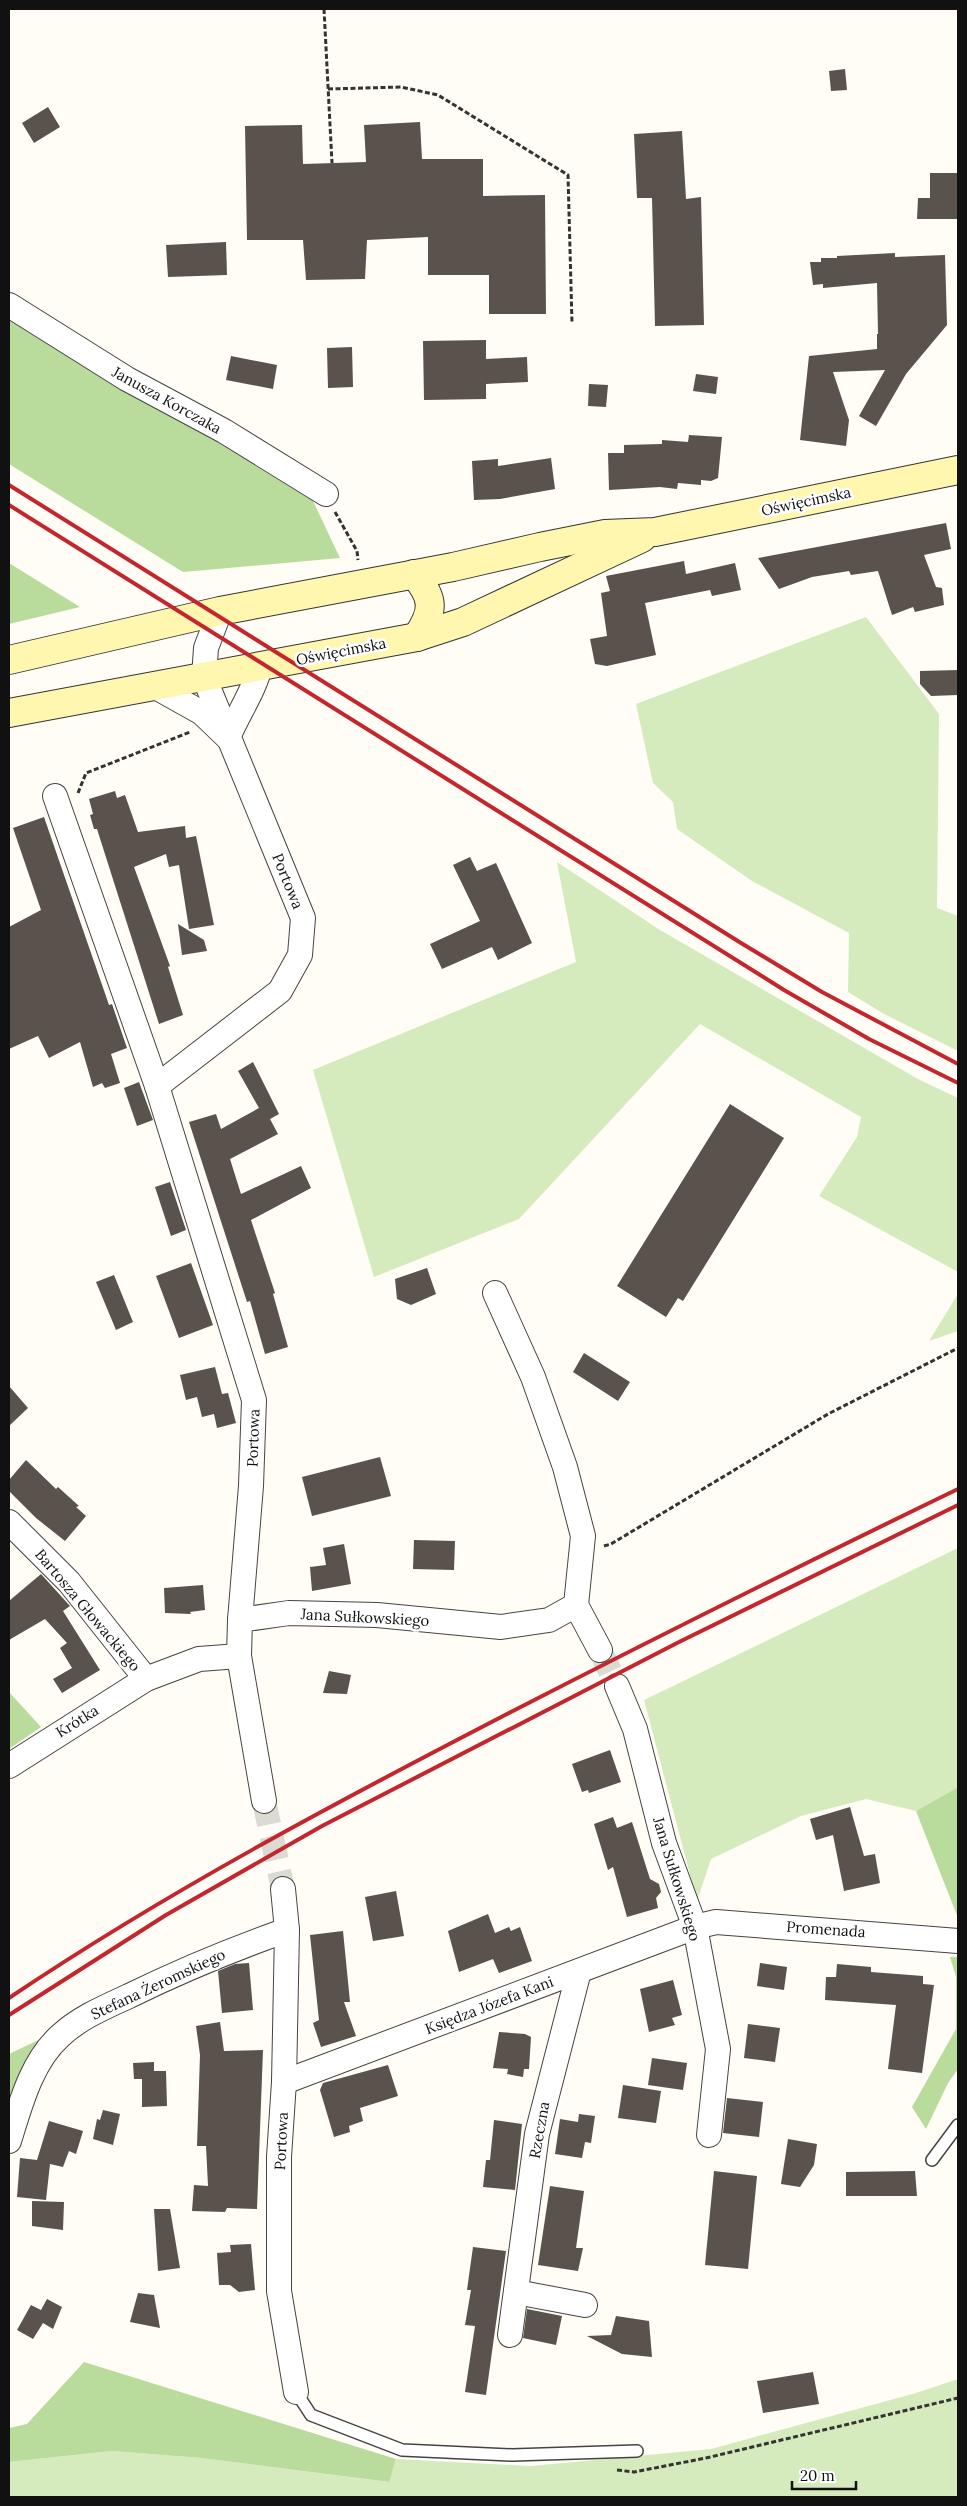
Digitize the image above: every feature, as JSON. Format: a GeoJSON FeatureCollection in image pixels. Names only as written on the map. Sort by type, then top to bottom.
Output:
{"type":"FeatureCollection","features":[{"type":"Feature","properties":{"kind":"main road","name":"Oświęcimska"},"geometry":{"type":"LineString","coordinates":[[9,660],[220,611],[414,574],[605,534],[654,532],[958,470]]}},
{"type":"Feature","properties":{"kind":"main road","name":"Oświęcimska"},"geometry":{"type":"LineString","coordinates":[[9,713],[417,637],[463,622],[654,532]]}},
{"type":"Feature","properties":{"kind":"main road"},"geometry":{"type":"LineString","coordinates":[[414,574],[424,586],[431,604],[426,623],[417,637]]}},
{"type":"Feature","properties":{"kind":"street","name":"Janusza Korczaka"},"geometry":{"type":"LineString","coordinates":[[9,305],[126,378],[224,431],[330,504]]}},
{"type":"Feature","properties":{"kind":"street"},"geometry":{"type":"LineString","coordinates":[[204,677],[206,648],[220,611]]}},
{"type":"Feature","properties":{"kind":"street"},"geometry":{"type":"LineString","coordinates":[[228,738],[238,713],[257,679],[260,666]]}},
{"type":"Feature","properties":{"kind":"street","name":"Portowa"},"geometry":{"type":"LineString","coordinates":[[157,1086],[280,991],[300,955],[303,918],[204,677]]}},
{"type":"Feature","properties":{"kind":"street","name":"Portowa"},"geometry":{"type":"LineString","coordinates":[[152,685],[202,713],[228,738]]}},
{"type":"Feature","properties":{"kind":"street","name":"Portowa"},"geometry":{"type":"LineString","coordinates":[[66,795],[254,1400],[251,1486],[240,1620],[239,1656],[264,1801]]}},
{"type":"Feature","properties":{"kind":"street"},"geometry":{"type":"LineString","coordinates":[[495,1293],[533,1377],[565,1467],[583,1536],[576,1605],[600,1650]]}},
{"type":"Feature","properties":{"kind":"street","name":"Bartosza Głowackiego"},"geometry":{"type":"LineString","coordinates":[[9,1522],[69,1582],[146,1679]]}},
{"type":"Feature","properties":{"kind":"street","name":"Jana Sułkowskiego"},"geometry":{"type":"LineString","coordinates":[[240,1620],[288,1613],[348,1614],[501,1626],[549,1620],[576,1605]]}},
{"type":"Feature","properties":{"kind":"street","name":"Krótka"},"geometry":{"type":"LineString","coordinates":[[9,1766],[146,1679],[199,1659],[239,1656]]}},
{"type":"Feature","properties":{"kind":"street","name":"Jana Sułkowskiego"},"geometry":{"type":"LineString","coordinates":[[617,1686],[635,1729],[664,1842],[695,1927],[718,2049],[709,2135]]}},
{"type":"Feature","properties":{"kind":"street","name":"Portowa"},"geometry":{"type":"LineString","coordinates":[[283,1889],[287,1930],[284,2082],[279,2157],[279,2291],[296,2392]]}},
{"type":"Feature","properties":{"kind":"street","name":"Promenada"},"geometry":{"type":"LineString","coordinates":[[695,1927],[716,1922],[958,1941]]}},
{"type":"Feature","properties":{"kind":"street","name":"Księdza Józefa Kani"},"geometry":{"type":"LineString","coordinates":[[284,2082],[695,1927]]}},
{"type":"Feature","properties":{"kind":"street","name":"Stefana Żeromskiego"},"geometry":{"type":"LineString","coordinates":[[9,2141],[26,2087],[59,2036],[90,2014],[144,1988],[238,1948],[287,1930]]}},
{"type":"Feature","properties":{"kind":"street","name":"Rzeczna"},"geometry":{"type":"LineString","coordinates":[[510,2335],[537,2134],[578,1971]]}},
{"type":"Feature","properties":{"kind":"street"},"geometry":{"type":"LineString","coordinates":[[516,2292],[585,2305]]}},
{"type":"Feature","properties":{"kind":"lane"},"geometry":{"type":"LineString","coordinates":[[932,2160],[958,2125]]}},
{"type":"Feature","properties":{"kind":"lane"},"geometry":{"type":"LineString","coordinates":[[296,2392],[311,2415],[402,2450],[512,2455],[637,2452]]}},
{"type":"Feature","properties":{"kind":"path"},"geometry":{"type":"LineString","coordinates":[[324,9],[332,163]]}},
{"type":"Feature","properties":{"kind":"path"},"geometry":{"type":"LineString","coordinates":[[328,89],[401,87],[438,95],[568,175],[572,323]]}},
{"type":"Feature","properties":{"kind":"path"},"geometry":{"type":"LineString","coordinates":[[330,504],[357,551],[359,566]]}},
{"type":"Feature","properties":{"kind":"path"},"geometry":{"type":"LineString","coordinates":[[66,795],[86,773],[194,730]]}},
{"type":"Feature","properties":{"kind":"path"},"geometry":{"type":"LineString","coordinates":[[581,1552],[612,1544],[828,1414],[958,1348]]}},
{"type":"Feature","properties":{"kind":"path"},"geometry":{"type":"LineString","coordinates":[[597,2453],[613,2469],[634,2472],[706,2458],[958,2398]]}},
{"type":"Feature","properties":{"kind":"green space"},"geometry":{"type":"Polygon","coordinates":[[[9,313],[313,501],[340,558],[183,572],[9,464],[9,313]]]}},
{"type":"Feature","properties":{"kind":"green space"},"geometry":{"type":"Polygon","coordinates":[[[9,563],[80,607],[9,624],[9,563]]]}},
{"type":"Feature","properties":{"kind":"green space"},"geometry":{"type":"Polygon","coordinates":[[[866,617],[939,714],[937,908],[958,916],[958,1051],[884,1014],[848,992],[849,933],[752,881],[677,829],[673,802],[653,783],[636,704],[866,617]]]}},
{"type":"Feature","properties":{"kind":"green space"},"geometry":{"type":"Polygon","coordinates":[[[557,862],[660,930],[918,1079],[958,1098],[958,1272],[819,1196],[857,1137],[861,1117],[700,1024],[519,1219],[374,1277],[313,1070],[576,962],[557,862]]]}},
{"type":"Feature","properties":{"kind":"green space"},"geometry":{"type":"Polygon","coordinates":[[[958,1294],[958,1331],[929,1341],[958,1294]]]}},
{"type":"Feature","properties":{"kind":"green space"},"geometry":{"type":"Polygon","coordinates":[[[958,1548],[958,1787],[916,1811],[866,1799],[801,1816],[711,1859],[697,1901],[644,1700],[958,1548]]]}},
{"type":"Feature","properties":{"kind":"green space"},"geometry":{"type":"Polygon","coordinates":[[[9,1692],[41,1727],[9,1749],[9,1692]]]}},
{"type":"Feature","properties":{"kind":"green space"},"geometry":{"type":"Polygon","coordinates":[[[958,1787],[958,1918],[916,1811],[958,1787]]]}},
{"type":"Feature","properties":{"kind":"green space"},"geometry":{"type":"Polygon","coordinates":[[[950,1957],[958,1957],[958,2069],[948,2083],[926,2129],[912,2107],[956,2029],[956,1977],[950,1957]]]}},
{"type":"Feature","properties":{"kind":"green space"},"geometry":{"type":"Polygon","coordinates":[[[47,2036],[9,2114],[9,2054],[47,2036]]]}},
{"type":"Feature","properties":{"kind":"green space"},"geometry":{"type":"Polygon","coordinates":[[[84,2362],[396,2459],[389,2482],[201,2458],[112,2451],[9,2462],[9,2428],[27,2424],[84,2362]]]}},
{"type":"Feature","properties":{"kind":"green space"},"geometry":{"type":"Polygon","coordinates":[[[958,2379],[958,2497],[9,2497],[9,2462],[112,2451],[201,2458],[388,2482],[396,2459],[531,2466],[711,2449],[916,2393],[958,2379]]]}},
{"type":"Feature","properties":{"kind":"building"},"geometry":{"type":"Polygon","coordinates":[[[845,69],[847,90],[831,91],[829,71],[845,69]]]}},
{"type":"Feature","properties":{"kind":"building"},"geometry":{"type":"Polygon","coordinates":[[[48,107],[60,127],[34,143],[22,123],[48,107]]]}},
{"type":"Feature","properties":{"kind":"building"},"geometry":{"type":"Polygon","coordinates":[[[420,122],[422,159],[483,159],[483,196],[545,195],[546,314],[489,314],[489,275],[428,275],[428,237],[367,240],[365,279],[306,280],[303,240],[247,240],[245,126],[302,125],[303,164],[366,162],[364,125],[420,122]]]}},
{"type":"Feature","properties":{"kind":"building"},"geometry":{"type":"Polygon","coordinates":[[[682,131],[686,199],[701,197],[704,325],[655,326],[652,198],[637,198],[634,134],[682,131]]]}},
{"type":"Feature","properties":{"kind":"building"},"geometry":{"type":"Polygon","coordinates":[[[930,173],[958,173],[958,219],[917,219],[918,198],[930,198],[930,173]]]}},
{"type":"Feature","properties":{"kind":"building"},"geometry":{"type":"Polygon","coordinates":[[[226,242],[227,275],[168,277],[166,245],[226,242]]]}},
{"type":"Feature","properties":{"kind":"building"},"geometry":{"type":"Polygon","coordinates":[[[895,253],[895,257],[945,255],[947,325],[906,374],[876,426],[859,416],[885,370],[833,372],[849,420],[846,446],[800,440],[809,356],[877,349],[878,334],[877,283],[823,288],[823,284],[813,285],[810,262],[821,262],[821,258],[837,258],[837,256],[895,253]]]}},
{"type":"Feature","properties":{"kind":"building"},"geometry":{"type":"Polygon","coordinates":[[[486,340],[486,359],[527,357],[528,382],[486,384],[486,399],[424,400],[423,341],[486,340]]]}},
{"type":"Feature","properties":{"kind":"building"},"geometry":{"type":"Polygon","coordinates":[[[352,347],[353,387],[328,388],[327,348],[352,347]]]}},
{"type":"Feature","properties":{"kind":"building"},"geometry":{"type":"Polygon","coordinates":[[[231,356],[277,365],[273,389],[226,380],[231,356]]]}},
{"type":"Feature","properties":{"kind":"building"},"geometry":{"type":"Polygon","coordinates":[[[696,374],[718,377],[716,394],[693,391],[696,374]]]}},
{"type":"Feature","properties":{"kind":"building"},"geometry":{"type":"Polygon","coordinates":[[[589,384],[608,385],[606,407],[588,406],[589,384]]]}},
{"type":"Feature","properties":{"kind":"building"},"geometry":{"type":"Polygon","coordinates":[[[689,435],[722,437],[718,478],[711,481],[701,480],[701,485],[678,483],[677,489],[660,487],[609,490],[608,453],[624,453],[624,445],[662,444],[662,440],[688,442],[689,435]]]}},
{"type":"Feature","properties":{"kind":"building"},"geometry":{"type":"Polygon","coordinates":[[[551,458],[555,489],[500,499],[474,500],[472,461],[498,459],[498,466],[551,458]]]}},
{"type":"Feature","properties":{"kind":"building"},"geometry":{"type":"Polygon","coordinates":[[[946,523],[951,549],[924,555],[936,587],[942,588],[944,605],[915,612],[913,607],[892,615],[878,571],[851,575],[849,571],[812,577],[779,589],[758,558],[946,523]]]}},
{"type":"Feature","properties":{"kind":"building"},"geometry":{"type":"Polygon","coordinates":[[[684,561],[686,574],[735,563],[741,590],[712,596],[710,590],[645,603],[656,655],[607,666],[595,664],[590,639],[607,636],[601,593],[610,591],[606,576],[684,561]]]}},
{"type":"Feature","properties":{"kind":"building"},"geometry":{"type":"Polygon","coordinates":[[[958,670],[958,695],[931,696],[920,684],[920,671],[958,670]]]}},
{"type":"Feature","properties":{"kind":"building"},"geometry":{"type":"Polygon","coordinates":[[[115,791],[117,798],[125,795],[138,832],[185,826],[186,838],[196,836],[214,925],[189,929],[179,865],[169,867],[166,854],[134,867],[170,966],[168,967],[183,1015],[159,1024],[97,829],[94,829],[90,815],[93,814],[89,799],[115,791]]]}},
{"type":"Feature","properties":{"kind":"building"},"geometry":{"type":"Polygon","coordinates":[[[44,817],[109,1005],[112,1004],[127,1048],[111,1054],[120,1083],[105,1088],[102,1083],[93,1087],[80,1042],[49,1058],[38,1036],[9,1049],[9,927],[41,910],[13,828],[44,817]]]}},
{"type":"Feature","properties":{"kind":"building"},"geometry":{"type":"Polygon","coordinates":[[[470,857],[477,871],[496,863],[532,943],[498,960],[492,947],[442,969],[430,944],[480,921],[453,865],[470,857]]]}},
{"type":"Feature","properties":{"kind":"building"},"geometry":{"type":"Polygon","coordinates":[[[178,924],[204,940],[207,951],[182,955],[178,924]]]}},
{"type":"Feature","properties":{"kind":"building"},"geometry":{"type":"Polygon","coordinates":[[[253,1062],[279,1114],[270,1119],[278,1134],[230,1159],[241,1194],[301,1166],[311,1188],[251,1220],[275,1293],[273,1294],[288,1347],[265,1354],[250,1301],[247,1302],[189,1122],[216,1114],[221,1129],[259,1108],[238,1071],[253,1062]]]}},
{"type":"Feature","properties":{"kind":"building"},"geometry":{"type":"Polygon","coordinates":[[[139,1082],[153,1120],[137,1126],[124,1088],[139,1082]]]}},
{"type":"Feature","properties":{"kind":"building"},"geometry":{"type":"Polygon","coordinates":[[[730,1104],[784,1138],[683,1301],[678,1298],[666,1317],[617,1286],[730,1104]]]}},
{"type":"Feature","properties":{"kind":"building"},"geometry":{"type":"Polygon","coordinates":[[[170,1182],[186,1230],[171,1236],[155,1187],[170,1182]]]}},
{"type":"Feature","properties":{"kind":"building"},"geometry":{"type":"Polygon","coordinates":[[[191,1263],[213,1325],[179,1338],[156,1276],[191,1263]]]}},
{"type":"Feature","properties":{"kind":"building"},"geometry":{"type":"Polygon","coordinates":[[[427,1268],[436,1294],[411,1305],[397,1299],[395,1279],[427,1268]]]}},
{"type":"Feature","properties":{"kind":"building"},"geometry":{"type":"Polygon","coordinates":[[[114,1275],[133,1322],[116,1330],[96,1282],[114,1275]]]}},
{"type":"Feature","properties":{"kind":"building"},"geometry":{"type":"Polygon","coordinates":[[[584,1353],[630,1382],[618,1401],[573,1372],[584,1353]]]}},
{"type":"Feature","properties":{"kind":"building"},"geometry":{"type":"Polygon","coordinates":[[[215,1367],[222,1394],[228,1393],[236,1423],[217,1428],[214,1414],[202,1417],[197,1397],[186,1400],[180,1375],[215,1367]]]}},
{"type":"Feature","properties":{"kind":"building"},"geometry":{"type":"Polygon","coordinates":[[[9,1386],[28,1408],[9,1426],[9,1386]]]}},
{"type":"Feature","properties":{"kind":"building"},"geometry":{"type":"Polygon","coordinates":[[[380,1457],[391,1496],[312,1516],[302,1477],[380,1457]]]}},
{"type":"Feature","properties":{"kind":"building"},"geometry":{"type":"Polygon","coordinates":[[[26,1460],[56,1489],[58,1487],[79,1506],[76,1507],[86,1516],[65,1541],[36,1518],[9,1491],[9,1480],[26,1460]]]}},
{"type":"Feature","properties":{"kind":"building"},"geometry":{"type":"Polygon","coordinates":[[[414,1540],[455,1541],[454,1570],[413,1569],[414,1540]]]}},
{"type":"Feature","properties":{"kind":"building"},"geometry":{"type":"Polygon","coordinates":[[[344,1544],[351,1584],[312,1591],[310,1567],[326,1565],[323,1548],[344,1544]]]}},
{"type":"Feature","properties":{"kind":"building"},"geometry":{"type":"Polygon","coordinates":[[[41,1574],[70,1606],[63,1611],[100,1670],[62,1693],[53,1679],[72,1668],[60,1648],[67,1643],[45,1619],[9,1640],[9,1601],[41,1574]]]}},
{"type":"Feature","properties":{"kind":"building"},"geometry":{"type":"Polygon","coordinates":[[[203,1585],[205,1610],[190,1612],[191,1614],[165,1613],[164,1588],[203,1585]]]}},
{"type":"Feature","properties":{"kind":"building"},"geometry":{"type":"Polygon","coordinates":[[[329,1671],[351,1675],[347,1694],[323,1693],[329,1671]]]}},
{"type":"Feature","properties":{"kind":"building"},"geometry":{"type":"Polygon","coordinates":[[[610,1750],[621,1782],[589,1793],[588,1790],[582,1792],[572,1764],[610,1750]]]}},
{"type":"Feature","properties":{"kind":"building"},"geometry":{"type":"Polygon","coordinates":[[[850,1807],[864,1856],[875,1854],[880,1883],[844,1891],[833,1835],[816,1840],[810,1819],[850,1807]]]}},
{"type":"Feature","properties":{"kind":"building"},"geometry":{"type":"Polygon","coordinates":[[[613,1817],[617,1828],[632,1822],[650,1879],[659,1884],[661,1892],[656,1898],[658,1908],[627,1917],[613,1867],[608,1870],[594,1824],[613,1817]]]}},
{"type":"Feature","properties":{"kind":"building"},"geometry":{"type":"Polygon","coordinates":[[[396,1891],[404,1936],[373,1941],[365,1897],[396,1891]]]}},
{"type":"Feature","properties":{"kind":"building"},"geometry":{"type":"Polygon","coordinates":[[[488,1914],[495,1933],[509,1927],[511,1931],[520,1927],[532,1961],[499,1973],[493,1959],[459,1972],[448,1931],[488,1914]]]}},
{"type":"Feature","properties":{"kind":"building"},"geometry":{"type":"Polygon","coordinates":[[[343,1931],[350,2002],[344,2002],[356,2036],[321,2047],[313,2023],[319,2020],[310,1935],[343,1931]]]}},
{"type":"Feature","properties":{"kind":"building"},"geometry":{"type":"Polygon","coordinates":[[[249,1963],[253,2010],[222,2013],[218,1971],[235,1964],[249,1963]]]}},
{"type":"Feature","properties":{"kind":"building"},"geometry":{"type":"Polygon","coordinates":[[[760,1963],[787,1967],[784,1990],[757,1986],[760,1963]]]}},
{"type":"Feature","properties":{"kind":"building"},"geometry":{"type":"Polygon","coordinates":[[[837,1964],[871,1967],[871,1972],[923,1976],[923,1984],[934,1985],[922,2073],[888,2069],[896,2005],[825,2000],[826,1977],[836,1977],[837,1964]]]}},
{"type":"Feature","properties":{"kind":"building"},"geometry":{"type":"Polygon","coordinates":[[[673,1980],[682,2015],[672,2018],[675,2025],[649,2032],[640,1989],[673,1980]]]}},
{"type":"Feature","properties":{"kind":"building"},"geometry":{"type":"Polygon","coordinates":[[[220,2022],[224,2051],[263,2050],[257,2209],[227,2208],[225,2212],[192,2211],[194,2185],[208,2186],[206,2146],[197,2146],[200,2055],[196,2026],[220,2022]]]}},
{"type":"Feature","properties":{"kind":"building"},"geometry":{"type":"Polygon","coordinates":[[[748,2024],[780,2028],[775,2062],[744,2058],[748,2024]]]}},
{"type":"Feature","properties":{"kind":"building"},"geometry":{"type":"Polygon","coordinates":[[[499,2032],[525,2034],[531,2037],[529,2069],[524,2069],[523,2077],[507,2074],[508,2069],[493,2068],[499,2032]]]}},
{"type":"Feature","properties":{"kind":"building"},"geometry":{"type":"Polygon","coordinates":[[[652,2058],[687,2063],[683,2090],[648,2085],[652,2058]]]}},
{"type":"Feature","properties":{"kind":"building"},"geometry":{"type":"Polygon","coordinates":[[[154,2062],[154,2071],[166,2071],[167,2106],[142,2107],[142,2079],[134,2079],[133,2063],[154,2062]]]}},
{"type":"Feature","properties":{"kind":"building"},"geometry":{"type":"Polygon","coordinates":[[[388,2065],[398,2096],[360,2108],[363,2121],[349,2126],[350,2132],[334,2137],[320,2090],[323,2083],[388,2065]]]}},
{"type":"Feature","properties":{"kind":"building"},"geometry":{"type":"Polygon","coordinates":[[[623,2085],[661,2091],[656,2123],[618,2118],[623,2085]]]}},
{"type":"Feature","properties":{"kind":"building"},"geometry":{"type":"Polygon","coordinates":[[[727,2098],[763,2102],[759,2137],[723,2133],[727,2098]]]}},
{"type":"Feature","properties":{"kind":"building"},"geometry":{"type":"Polygon","coordinates":[[[103,2110],[120,2114],[113,2145],[93,2139],[97,2119],[100,2120],[103,2110]]]}},
{"type":"Feature","properties":{"kind":"building"},"geometry":{"type":"Polygon","coordinates":[[[579,2114],[595,2116],[591,2143],[585,2142],[582,2158],[555,2154],[560,2119],[578,2122],[579,2114]]]}},
{"type":"Feature","properties":{"kind":"building"},"geometry":{"type":"Polygon","coordinates":[[[494,2120],[522,2124],[515,2190],[483,2187],[486,2160],[490,2160],[494,2120]]]}},
{"type":"Feature","properties":{"kind":"building"},"geometry":{"type":"Polygon","coordinates":[[[49,2121],[83,2131],[76,2154],[69,2151],[63,2167],[50,2164],[46,2200],[17,2197],[20,2158],[37,2160],[49,2121]]]}},
{"type":"Feature","properties":{"kind":"building"},"geometry":{"type":"Polygon","coordinates":[[[788,2139],[817,2144],[814,2165],[800,2187],[781,2184],[788,2139]]]}},
{"type":"Feature","properties":{"kind":"building"},"geometry":{"type":"Polygon","coordinates":[[[714,2171],[757,2176],[748,2269],[705,2265],[714,2171]]]}},
{"type":"Feature","properties":{"kind":"building"},"geometry":{"type":"Polygon","coordinates":[[[915,2171],[917,2196],[846,2196],[846,2172],[915,2171]]]}},
{"type":"Feature","properties":{"kind":"building"},"geometry":{"type":"Polygon","coordinates":[[[550,2186],[584,2191],[576,2248],[583,2248],[578,2271],[538,2265],[550,2186]]]}},
{"type":"Feature","properties":{"kind":"building"},"geometry":{"type":"Polygon","coordinates":[[[32,2201],[64,2202],[63,2230],[32,2226],[32,2201]]]}},
{"type":"Feature","properties":{"kind":"building"},"geometry":{"type":"Polygon","coordinates":[[[154,2209],[170,2209],[180,2268],[158,2271],[154,2209]]]}},
{"type":"Feature","properties":{"kind":"building"},"geometry":{"type":"Polygon","coordinates":[[[251,2244],[255,2290],[239,2292],[230,2285],[219,2285],[217,2253],[231,2252],[230,2245],[251,2244]]]}},
{"type":"Feature","properties":{"kind":"building"},"geometry":{"type":"Polygon","coordinates":[[[473,2247],[506,2251],[486,2395],[465,2392],[475,2326],[465,2325],[471,2290],[467,2290],[473,2247]]]}},
{"type":"Feature","properties":{"kind":"building"},"geometry":{"type":"Polygon","coordinates":[[[138,2293],[154,2295],[160,2328],[130,2322],[138,2293]]]}},
{"type":"Feature","properties":{"kind":"building"},"geometry":{"type":"Polygon","coordinates":[[[47,2299],[62,2307],[53,2329],[43,2323],[33,2339],[17,2330],[31,2305],[41,2310],[47,2299]]]}},
{"type":"Feature","properties":{"kind":"building"},"geometry":{"type":"Polygon","coordinates":[[[527,2309],[562,2316],[556,2345],[523,2338],[527,2309]]]}},
{"type":"Feature","properties":{"kind":"building"},"geometry":{"type":"Polygon","coordinates":[[[616,2316],[649,2321],[652,2357],[622,2354],[587,2336],[611,2335],[616,2316]]]}},
{"type":"Feature","properties":{"kind":"building"},"geometry":{"type":"Polygon","coordinates":[[[813,2372],[819,2404],[763,2413],[757,2381],[813,2372]]]}},
{"type":"Feature","properties":{"kind":"tunnel"},"geometry":{"type":"LineString","coordinates":[[600,1650],[617,1686]]}},
{"type":"Feature","properties":{"kind":"tunnel"},"geometry":{"type":"LineString","coordinates":[[264,1801],[283,1889]]}},
{"type":"Feature","properties":{"kind":"railway"},"geometry":{"type":"LineString","coordinates":[[9,485],[741,943],[822,992],[958,1064]]}},
{"type":"Feature","properties":{"kind":"railway"},"geometry":{"type":"LineString","coordinates":[[9,505],[784,990],[869,1039],[958,1083]]}},
{"type":"Feature","properties":{"kind":"railway"},"geometry":{"type":"LineString","coordinates":[[9,1998],[130,1921],[317,1814],[443,1747],[620,1657],[958,1489]]}},
{"type":"Feature","properties":{"kind":"railway"},"geometry":{"type":"LineString","coordinates":[[9,2015],[166,1915],[322,1826],[679,1642],[958,1505]]}}]}
